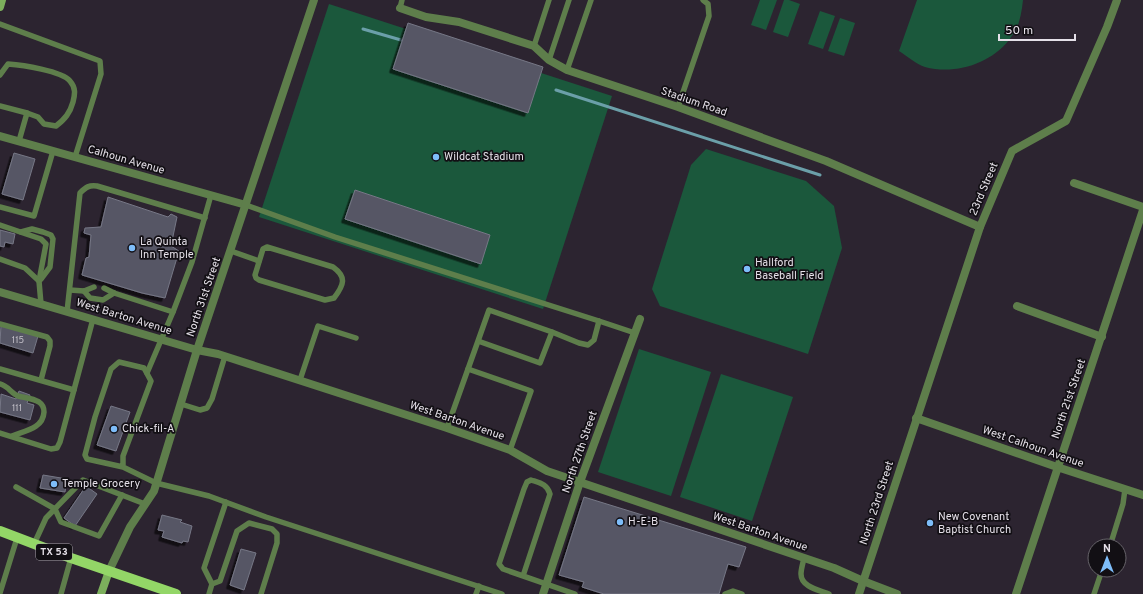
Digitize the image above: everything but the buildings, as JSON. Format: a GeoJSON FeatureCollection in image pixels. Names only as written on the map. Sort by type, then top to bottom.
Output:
{"type":"FeatureCollection","features":[{"type":"Feature","properties":{"kind":"main road"},"geometry":{"type":"LineString","coordinates":[[0,7],[2,0]]}},
{"type":"Feature","properties":{"kind":"main road","name":"TX 53"},"geometry":{"type":"LineString","coordinates":[[0,531],[71,558],[176,594]]}},
{"type":"Feature","properties":{"kind":"main road","name":"North 31st Street"},"geometry":{"type":"LineString","coordinates":[[102,594],[109,571]]}},
{"type":"Feature","properties":{"kind":"street","name":"North 31st Street"},"geometry":{"type":"LineString","coordinates":[[109,571],[130,527],[154,491],[197,350],[314,0]]}},
{"type":"Feature","properties":{"kind":"street","name":"23rd Street"},"geometry":{"type":"LineString","coordinates":[[916,418],[980,228],[1012,151],[1066,121],[1108,27],[1117,0]]}},
{"type":"Feature","properties":{"kind":"street","name":"Stadium Road"},"geometry":{"type":"LineString","coordinates":[[400,8],[426,17],[459,22],[534,46],[549,60],[567,70],[826,161],[980,228]]}},
{"type":"Feature","properties":{"kind":"street","name":"Calhoun Avenue"},"geometry":{"type":"LineString","coordinates":[[1,139],[19,141],[246,205]]}},
{"type":"Feature","properties":{"kind":"street"},"geometry":{"type":"LineString","coordinates":[[1074,183],[1143,207]]}},
{"type":"Feature","properties":{"kind":"street","name":"North 21st Street"},"geometry":{"type":"LineString","coordinates":[[1016,594],[1143,210]]}},
{"type":"Feature","properties":{"kind":"street","name":"West Barton Avenue"},"geometry":{"type":"LineString","coordinates":[[0,292],[161,340],[226,356],[447,428],[510,450],[547,471],[834,568],[897,594]]}},
{"type":"Feature","properties":{"kind":"street"},"geometry":{"type":"LineString","coordinates":[[1017,306],[1102,337]]}},
{"type":"Feature","properties":{"kind":"street","name":"North 27th Street"},"geometry":{"type":"LineString","coordinates":[[543,594],[580,482],[640,319]]}},
{"type":"Feature","properties":{"kind":"street","name":"West Calhoun Avenue"},"geometry":{"type":"LineString","coordinates":[[916,418],[1057,467],[1143,494]]}},
{"type":"Feature","properties":{"kind":"street","name":"North 23rd Street"},"geometry":{"type":"LineString","coordinates":[[859,594],[916,418]]}},
{"type":"Feature","properties":{"kind":"lane"},"geometry":{"type":"LineString","coordinates":[[400,8],[402,0]]}},
{"type":"Feature","properties":{"kind":"lane"},"geometry":{"type":"LineString","coordinates":[[534,46],[549,0]]}},
{"type":"Feature","properties":{"kind":"lane"},"geometry":{"type":"LineString","coordinates":[[549,60],[568,0]]}},
{"type":"Feature","properties":{"kind":"lane"},"geometry":{"type":"LineString","coordinates":[[567,70],[591,0]]}},
{"type":"Feature","properties":{"kind":"lane"},"geometry":{"type":"LineString","coordinates":[[678,108],[710,16],[708,4],[703,0]]}},
{"type":"Feature","properties":{"kind":"lane"},"geometry":{"type":"LineString","coordinates":[[0,24],[100,61],[101,74],[75,157]]}},
{"type":"Feature","properties":{"kind":"lane"},"geometry":{"type":"LineString","coordinates":[[0,74],[8,64],[56,73],[70,80],[75,91],[72,108],[65,119],[56,126],[44,124],[38,117],[27,113],[0,106]]}},
{"type":"Feature","properties":{"kind":"lane"},"geometry":{"type":"LineString","coordinates":[[19,141],[27,113]]}},
{"type":"Feature","properties":{"kind":"lane"},"geometry":{"type":"LineString","coordinates":[[0,206],[34,216],[53,151]]}},
{"type":"Feature","properties":{"kind":"lane"},"geometry":{"type":"LineString","coordinates":[[67,312],[80,193],[85,188],[90,185],[97,186],[205,218]]}},
{"type":"Feature","properties":{"kind":"lane"},"geometry":{"type":"LineString","coordinates":[[147,373],[192,262],[211,195]]}},
{"type":"Feature","properties":{"kind":"lane"},"geometry":{"type":"LineString","coordinates":[[246,205],[335,237],[635,332]]}},
{"type":"Feature","properties":{"kind":"lane"},"geometry":{"type":"LineString","coordinates":[[0,225],[41,240],[46,244],[39,281],[41,304]]}},
{"type":"Feature","properties":{"kind":"lane"},"geometry":{"type":"LineString","coordinates":[[21,232],[32,229],[38,230],[51,235],[53,239],[50,267],[39,281]]}},
{"type":"Feature","properties":{"kind":"lane"},"geometry":{"type":"LineString","coordinates":[[267,248],[333,267],[341,273],[343,280],[340,290],[334,298],[325,300],[259,280],[255,275],[259,261],[263,249],[267,248]]}},
{"type":"Feature","properties":{"kind":"lane"},"geometry":{"type":"LineString","coordinates":[[231,251],[259,261]]}},
{"type":"Feature","properties":{"kind":"lane"},"geometry":{"type":"LineString","coordinates":[[0,259],[25,268],[39,281]]}},
{"type":"Feature","properties":{"kind":"lane"},"geometry":{"type":"LineString","coordinates":[[70,290],[84,291],[94,287]]}},
{"type":"Feature","properties":{"kind":"lane"},"geometry":{"type":"LineString","coordinates":[[104,288],[114,293],[173,312]]}},
{"type":"Feature","properties":{"kind":"lane"},"geometry":{"type":"LineString","coordinates":[[84,291],[90,298],[103,300],[114,293]]}},
{"type":"Feature","properties":{"kind":"lane"},"geometry":{"type":"LineString","coordinates":[[447,428],[489,310],[588,345],[594,340],[598,321]]}},
{"type":"Feature","properties":{"kind":"lane"},"geometry":{"type":"LineString","coordinates":[[0,433],[51,449],[57,448],[60,442],[93,320]]}},
{"type":"Feature","properties":{"kind":"lane"},"geometry":{"type":"LineString","coordinates":[[0,324],[47,337],[50,341],[41,380]]}},
{"type":"Feature","properties":{"kind":"lane"},"geometry":{"type":"LineString","coordinates":[[300,380],[318,326],[356,338]]}},
{"type":"Feature","properties":{"kind":"lane"},"geometry":{"type":"LineString","coordinates":[[478,341],[540,363],[552,332]]}},
{"type":"Feature","properties":{"kind":"lane"},"geometry":{"type":"LineString","coordinates":[[181,404],[200,410],[206,408],[212,400],[226,356]]}},
{"type":"Feature","properties":{"kind":"lane"},"geometry":{"type":"LineString","coordinates":[[123,467],[122,456],[150,381],[144,368],[120,362],[111,369],[95,417],[85,455],[86,460],[123,467],[156,483],[209,496],[266,517],[502,594]]}},
{"type":"Feature","properties":{"kind":"lane"},"geometry":{"type":"LineString","coordinates":[[0,369],[74,390]]}},
{"type":"Feature","properties":{"kind":"lane"},"geometry":{"type":"LineString","coordinates":[[468,370],[531,391],[510,450]]}},
{"type":"Feature","properties":{"kind":"lane"},"geometry":{"type":"LineString","coordinates":[[0,384],[5,385],[17,396],[38,401],[42,404],[44,410],[43,419],[39,425],[11,436]]}},
{"type":"Feature","properties":{"kind":"lane"},"geometry":{"type":"LineString","coordinates":[[34,544],[46,518],[83,480],[145,504]]}},
{"type":"Feature","properties":{"kind":"lane"},"geometry":{"type":"LineString","coordinates":[[523,576],[550,494],[548,488],[544,484],[531,480],[527,482],[524,489],[499,564],[503,570],[546,584],[566,593],[575,594]]}},
{"type":"Feature","properties":{"kind":"lane"},"geometry":{"type":"LineString","coordinates":[[16,487],[55,509],[61,522],[99,536],[122,495]]}},
{"type":"Feature","properties":{"kind":"lane"},"geometry":{"type":"LineString","coordinates":[[1112,538],[1123,504],[1125,489]]}},
{"type":"Feature","properties":{"kind":"lane"},"geometry":{"type":"LineString","coordinates":[[210,594],[212,584],[204,568],[226,502]]}},
{"type":"Feature","properties":{"kind":"lane"},"geometry":{"type":"LineString","coordinates":[[212,584],[220,581],[237,531],[243,525],[249,523],[272,529],[276,534],[277,543],[261,594]]}},
{"type":"Feature","properties":{"kind":"lane"},"geometry":{"type":"LineString","coordinates":[[0,593],[17,538]]}},
{"type":"Feature","properties":{"kind":"lane"},"geometry":{"type":"LineString","coordinates":[[61,594],[71,558]]}},
{"type":"Feature","properties":{"kind":"lane"},"geometry":{"type":"LineString","coordinates":[[804,558],[801,575],[804,582],[812,588],[829,594]]}},
{"type":"Feature","properties":{"kind":"lane"},"geometry":{"type":"LineString","coordinates":[[1094,594],[1099,578]]}},
{"type":"Feature","properties":{"kind":"lane"},"geometry":{"type":"LineString","coordinates":[[476,594],[479,586]]}},
{"type":"Feature","properties":{"kind":"lane"},"geometry":{"type":"LineString","coordinates":[[725,594],[733,591],[742,594]]}},
{"type":"Feature","properties":{"kind":"green space"},"geometry":{"type":"Polygon","coordinates":[[[760,0],[777,0],[766,30],[751,25],[760,0]]]}},
{"type":"Feature","properties":{"kind":"green space"},"geometry":{"type":"Polygon","coordinates":[[[784,0],[789,0],[800,4],[788,37],[773,32],[784,0]]]}},
{"type":"Feature","properties":{"kind":"green space"},"geometry":{"type":"Polygon","coordinates":[[[917,0],[1023,0],[1021,15],[1016,30],[1001,48],[982,61],[971,66],[948,70],[922,66],[899,51],[917,0]]]}},
{"type":"Feature","properties":{"kind":"green space","name":"Wildcat Stadium"},"geometry":{"type":"Polygon","coordinates":[[[329,4],[612,96],[543,309],[259,217],[329,4]]]}},
{"type":"Feature","properties":{"kind":"green space"},"geometry":{"type":"Polygon","coordinates":[[[820,11],[835,16],[823,49],[808,44],[820,11]]]}},
{"type":"Feature","properties":{"kind":"green space"},"geometry":{"type":"Polygon","coordinates":[[[840,18],[855,23],[844,56],[828,51],[840,18]]]}},
{"type":"Feature","properties":{"kind":"green space","name":"Hallford Baseball Field"},"geometry":{"type":"Polygon","coordinates":[[[706,149],[806,181],[834,206],[842,248],[808,354],[660,306],[652,289],[691,165],[706,149]]]}},
{"type":"Feature","properties":{"kind":"green space"},"geometry":{"type":"Polygon","coordinates":[[[639,349],[711,372],[671,496],[598,472],[639,349]]]}},
{"type":"Feature","properties":{"kind":"green space"},"geometry":{"type":"Polygon","coordinates":[[[721,374],[793,397],[752,521],[680,497],[721,374]]]}},
{"type":"Feature","properties":{"kind":"waterway"},"geometry":{"type":"LineString","coordinates":[[363,29],[401,40]]}},
{"type":"Feature","properties":{"kind":"waterway"},"geometry":{"type":"LineString","coordinates":[[556,90],[820,175]]}},
{"type":"Feature","properties":{"kind":"place","name":"Wildcat Stadium"},"geometry":{"type":"Point","coordinates":[436,157]}},
{"type":"Feature","properties":{"kind":"place","name":"La Quinta Inn Temple"},"geometry":{"type":"Point","coordinates":[132,248]}},
{"type":"Feature","properties":{"kind":"place","name":"Hallford Baseball Field"},"geometry":{"type":"Point","coordinates":[747,269]}},
{"type":"Feature","properties":{"kind":"place","name":"Chick-fil-A"},"geometry":{"type":"Point","coordinates":[114,429]}},
{"type":"Feature","properties":{"kind":"place","name":"Temple Grocery"},"geometry":{"type":"Point","coordinates":[54,484]}},
{"type":"Feature","properties":{"kind":"place","name":"H-E-B"},"geometry":{"type":"Point","coordinates":[620,522]}},
{"type":"Feature","properties":{"kind":"place","name":"New Covenant Baptist Church"},"geometry":{"type":"Point","coordinates":[930,523]}}]}
